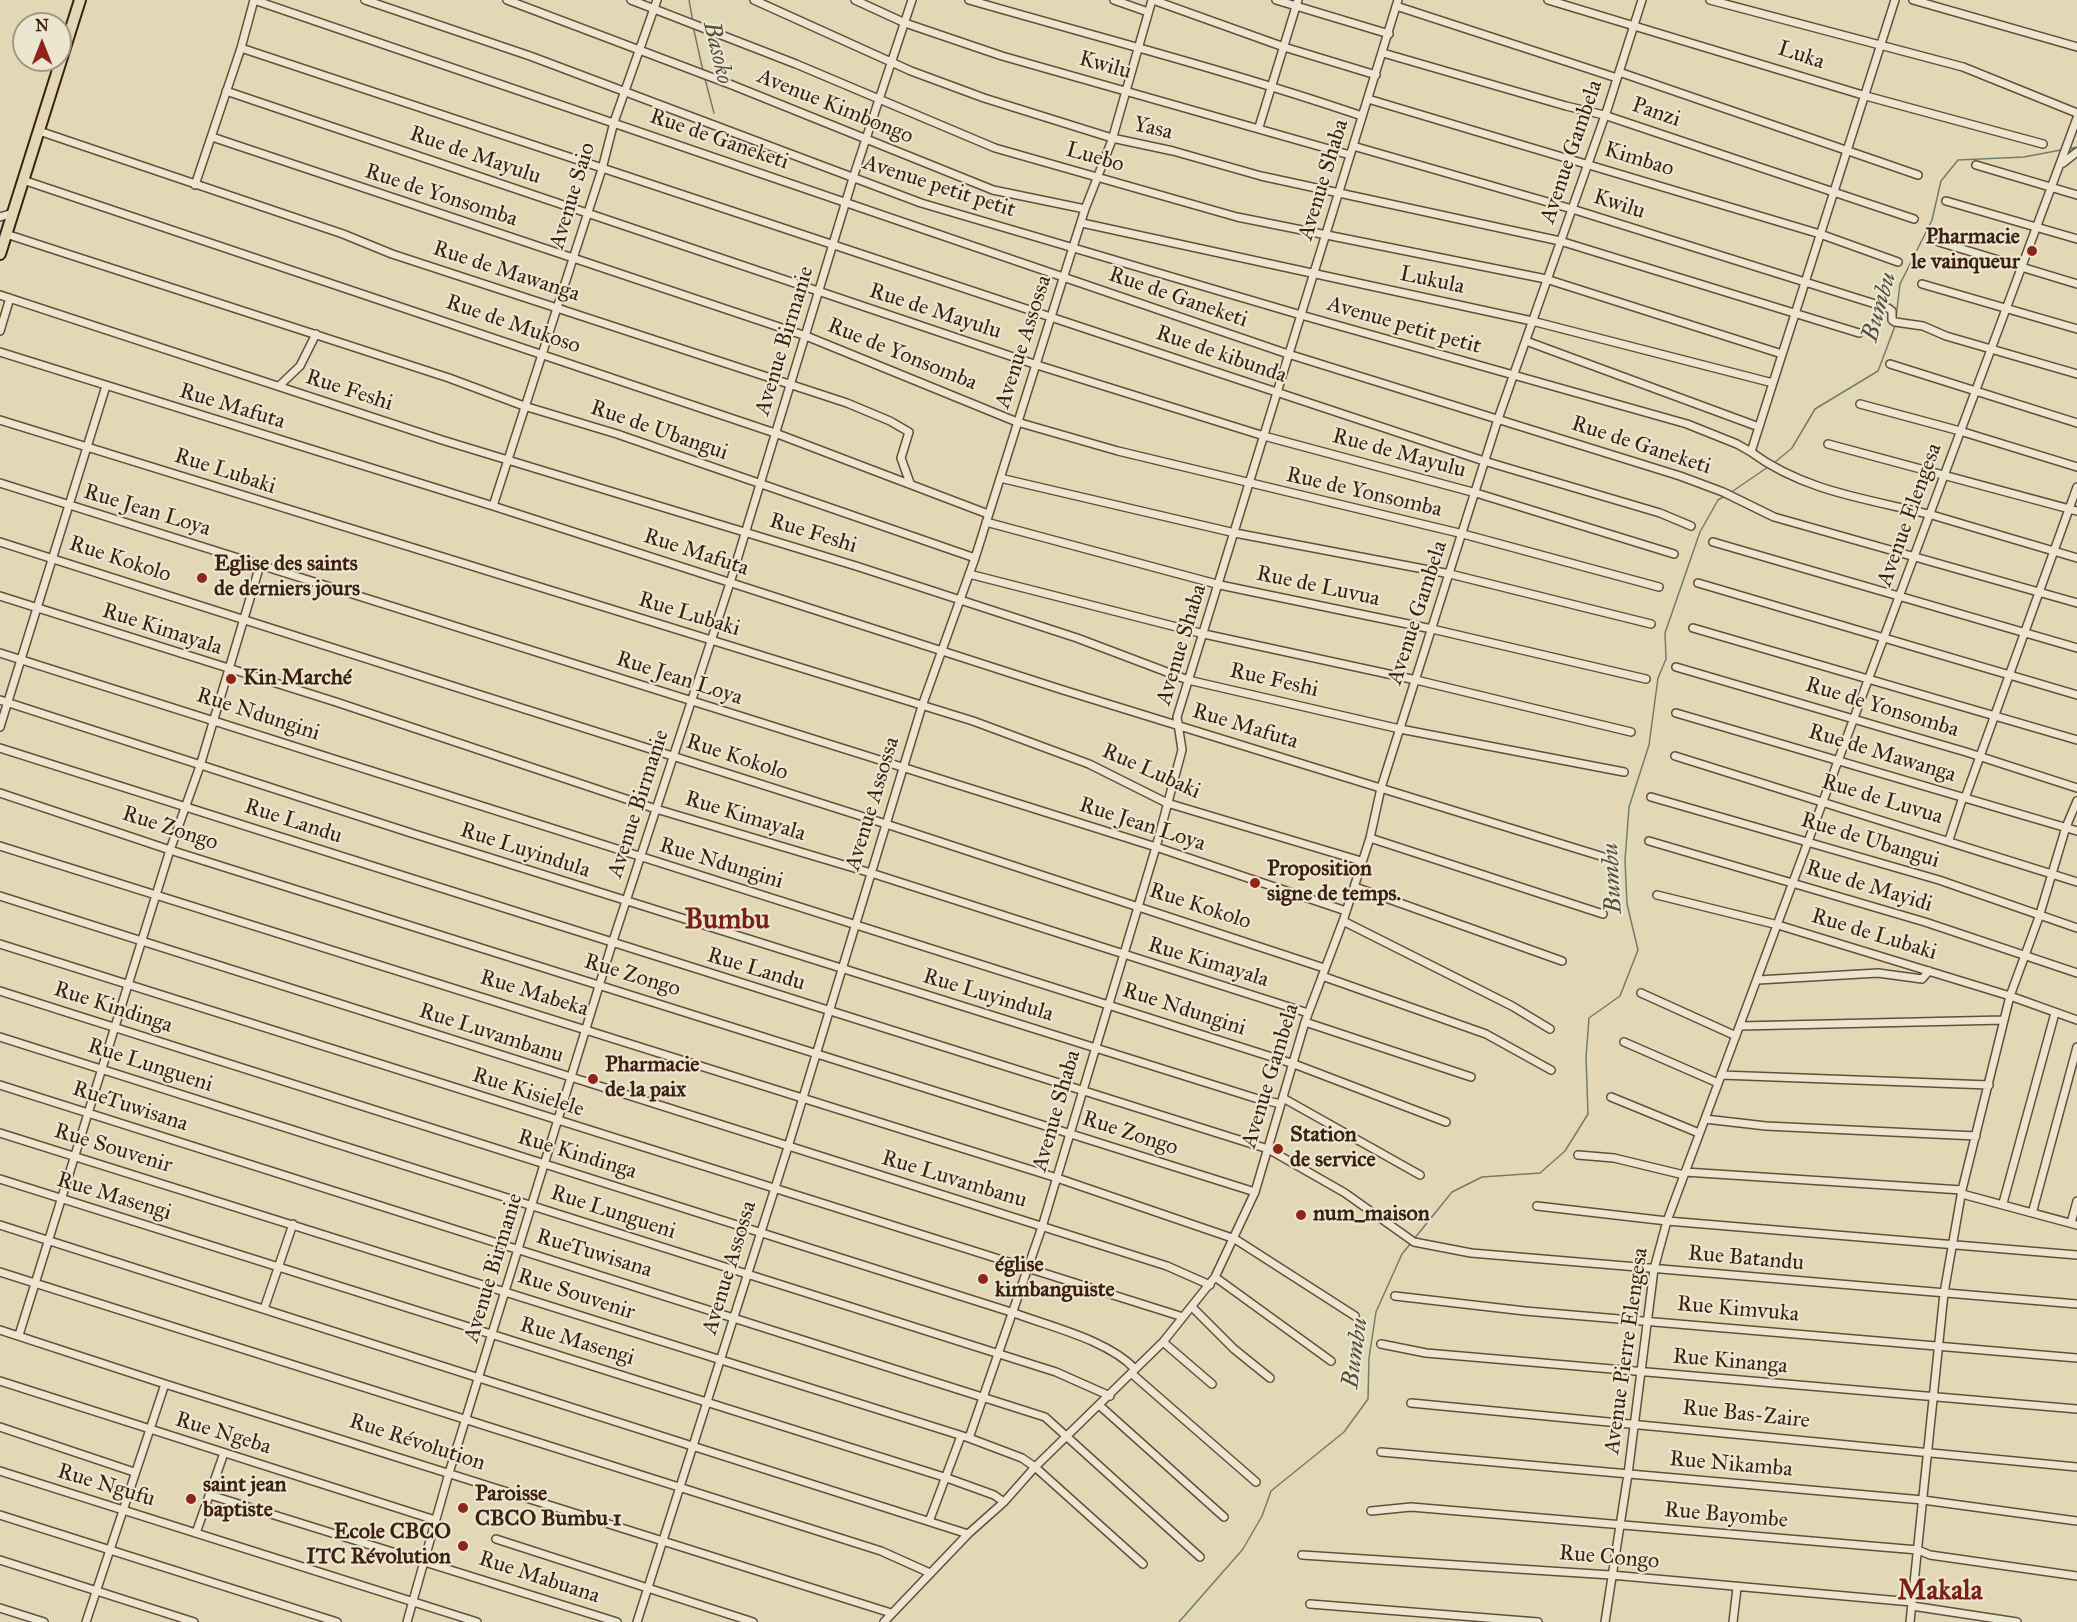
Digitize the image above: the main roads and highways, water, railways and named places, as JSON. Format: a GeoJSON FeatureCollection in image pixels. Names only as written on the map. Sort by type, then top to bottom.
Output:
{"type":"FeatureCollection","features":[{"type":"Feature","properties":{"kind":"highway"},"geometry":{"type":"LineString","coordinates":[[0,254],[80,0]]}},
{"type":"Feature","properties":{"kind":"waterway","name":"Basoko"},"geometry":{"type":"LineString","coordinates":[[689,0],[693,22]]}},
{"type":"Feature","properties":{"kind":"waterway","name":"Basoko"},"geometry":{"type":"LineString","coordinates":[[693,26],[703,71]]}},
{"type":"Feature","properties":{"kind":"waterway","name":"Basoko"},"geometry":{"type":"LineString","coordinates":[[705,79],[714,113]]}},
{"type":"Feature","properties":{"kind":"waterway","name":"Bumbu"},"geometry":{"type":"LineString","coordinates":[[2069,149],[2077,147]]}},
{"type":"Feature","properties":{"kind":"waterway","name":"Bumbu"},"geometry":{"type":"LineString","coordinates":[[1896,318],[1900,284],[1932,220],[1941,181],[1958,160],[2024,157],[2061,150]]}},
{"type":"Feature","properties":{"kind":"waterway","name":"Bumbu"},"geometry":{"type":"LineString","coordinates":[[1774,463],[1792,448],[1815,409],[1878,371],[1895,326]]}},
{"type":"Feature","properties":{"kind":"waterway","name":"Bumbu"},"geometry":{"type":"LineString","coordinates":[[1730,493],[1768,467]]}},
{"type":"Feature","properties":{"kind":"waterway","name":"Bumbu"},"geometry":{"type":"LineString","coordinates":[[1414,1239],[1452,1192],[1482,1177],[1540,1173],[1565,1151],[1588,1114],[1586,1057],[1589,1018],[1620,996],[1638,950],[1627,904],[1625,860],[1629,807],[1649,745],[1658,678],[1666,659],[1665,633],[1700,532],[1718,500],[1726,495]]}},
{"type":"Feature","properties":{"kind":"waterway","name":"Bumbu"},"geometry":{"type":"LineString","coordinates":[[1179,1622],[1243,1549],[1262,1516],[1271,1491],[1344,1432],[1368,1399],[1369,1358],[1376,1312],[1402,1254],[1411,1243]]}},
{"type":"Feature","properties":{"kind":"place","name":"Pharmacie le vainqueur"},"geometry":{"type":"Point","coordinates":[2032,251]}},
{"type":"Feature","properties":{"kind":"place","name":"Eglise des saints de derniers jours"},"geometry":{"type":"Point","coordinates":[202,578]}},
{"type":"Feature","properties":{"kind":"place","name":"Kin Marché"},"geometry":{"type":"Point","coordinates":[231,679]}},
{"type":"Feature","properties":{"kind":"place","name":"Proposition signe de temps."},"geometry":{"type":"Point","coordinates":[1255,883]}},
{"type":"Feature","properties":{"kind":"place","name":"Pharmacie de la paix"},"geometry":{"type":"Point","coordinates":[593,1079]}},
{"type":"Feature","properties":{"kind":"place","name":"Station de service"},"geometry":{"type":"Point","coordinates":[1278,1149]}},
{"type":"Feature","properties":{"kind":"place","name":"num_maison"},"geometry":{"type":"Point","coordinates":[1301,1215]}},
{"type":"Feature","properties":{"kind":"place","name":"église kimbanguiste"},"geometry":{"type":"Point","coordinates":[983,1279]}},
{"type":"Feature","properties":{"kind":"place","name":"saint jean baptiste"},"geometry":{"type":"Point","coordinates":[191,1499]}},
{"type":"Feature","properties":{"kind":"place","name":"Paroisse CBCO Bumbu 1"},"geometry":{"type":"Point","coordinates":[463,1508]}},
{"type":"Feature","properties":{"kind":"place","name":"Ecole CBCO ITC Révolution"},"geometry":{"type":"Point","coordinates":[463,1546]}},
{"type":"Feature","properties":{"kind":"district","name":"Bumbu"},"geometry":{"type":"Point","coordinates":[727,921]}},
{"type":"Feature","properties":{"kind":"district","name":"Makala"},"geometry":{"type":"Point","coordinates":[1940,1592]}}]}
